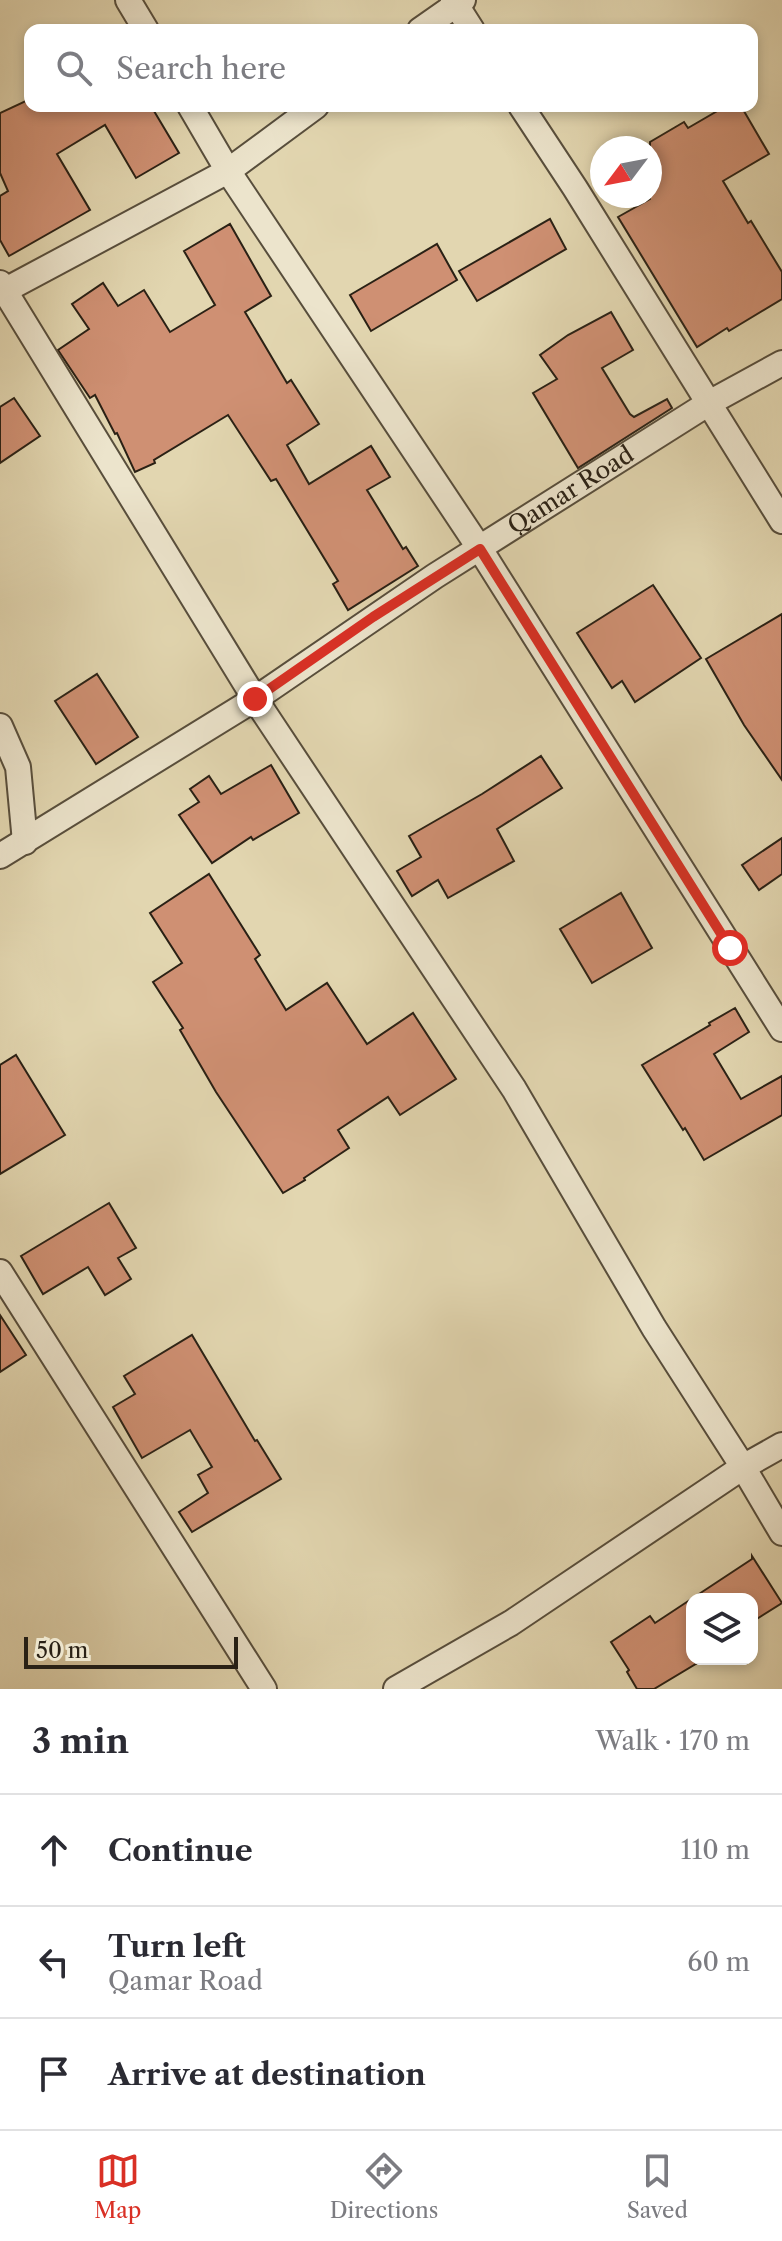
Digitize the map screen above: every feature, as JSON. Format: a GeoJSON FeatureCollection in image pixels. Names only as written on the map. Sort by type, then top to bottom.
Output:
{"type":"FeatureCollection","features":[{"type":"Feature","properties":{"kind":"street"},"geometry":{"type":"LineString","coordinates":[[128,0],[142,24]]}},
{"type":"Feature","properties":{"kind":"street"},"geometry":{"type":"LineString","coordinates":[[428,24],[457,1],[469,24]]}},
{"type":"Feature","properties":{"kind":"street"},"geometry":{"type":"LineString","coordinates":[[194,112],[228,171],[480,549],[782,1029]]}},
{"type":"Feature","properties":{"kind":"street"},"geometry":{"type":"LineString","coordinates":[[308,112],[228,171],[1,289],[255,699],[514,1089],[654,1328],[782,1533]]}},
{"type":"Feature","properties":{"kind":"street"},"geometry":{"type":"LineString","coordinates":[[525,112],[782,521]]}},
{"type":"Feature","properties":{"kind":"street","name":"Qamar Road"},"geometry":{"type":"LineString","coordinates":[[0,856],[255,699],[373,617],[709,403],[782,363]]}},
{"type":"Feature","properties":{"kind":"street"},"geometry":{"type":"LineString","coordinates":[[0,726],[18,767],[25,842]]}},
{"type":"Feature","properties":{"kind":"street"},"geometry":{"type":"LineString","coordinates":[[0,1272],[264,1689]]}},
{"type":"Feature","properties":{"kind":"street"},"geometry":{"type":"LineString","coordinates":[[396,1689],[511,1623],[743,1467],[782,1445]]}},
{"type":"Feature","properties":{"kind":"building"},"geometry":{"type":"Polygon","coordinates":[[[24,102],[24,112],[155,112],[179,153],[136,178],[105,125],[57,154],[90,210],[9,256],[0,240],[0,196],[8,191],[0,173],[0,113],[24,102]]]}},
{"type":"Feature","properties":{"kind":"building"},"geometry":{"type":"Polygon","coordinates":[[[716,112],[744,112],[769,154],[723,181],[782,272],[782,299],[697,347],[618,217],[634,208],[662,208],[660,136],[684,122],[688,128],[716,112]]]}},
{"type":"Feature","properties":{"kind":"building"},"geometry":{"type":"Polygon","coordinates":[[[550,219],[566,249],[477,301],[459,271],[550,219]]]}},
{"type":"Feature","properties":{"kind":"building"},"geometry":{"type":"Polygon","coordinates":[[[230,224],[271,296],[245,312],[287,383],[291,380],[319,424],[287,445],[309,484],[371,446],[390,477],[367,490],[403,549],[406,547],[418,566],[348,610],[333,584],[338,581],[276,479],[271,481],[228,415],[154,460],[155,463],[135,472],[95,395],[90,398],[58,350],[89,329],[72,304],[103,283],[118,306],[144,290],[170,332],[215,305],[184,251],[230,224]]]}},
{"type":"Feature","properties":{"kind":"building"},"geometry":{"type":"Polygon","coordinates":[[[437,244],[457,280],[371,331],[350,295],[437,244]]]}},
{"type":"Feature","properties":{"kind":"building"},"geometry":{"type":"Polygon","coordinates":[[[611,312],[633,350],[602,368],[630,414],[634,417],[667,399],[672,408],[578,468],[533,393],[557,379],[540,355],[568,335],[611,312]]]}},
{"type":"Feature","properties":{"kind":"building"},"geometry":{"type":"Polygon","coordinates":[[[14,398],[40,436],[0,463],[0,407],[14,398]]]}},
{"type":"Feature","properties":{"kind":"building"},"geometry":{"type":"Polygon","coordinates":[[[653,585],[701,658],[635,702],[622,681],[612,688],[577,633],[653,585]]]}},
{"type":"Feature","properties":{"kind":"building"},"geometry":{"type":"Polygon","coordinates":[[[782,614],[782,780],[744,725],[706,659],[782,614]]]}},
{"type":"Feature","properties":{"kind":"building"},"geometry":{"type":"Polygon","coordinates":[[[97,674],[138,737],[96,764],[55,701],[97,674]]]}},
{"type":"Feature","properties":{"kind":"building"},"geometry":{"type":"Polygon","coordinates":[[[541,756],[562,788],[497,829],[514,861],[448,898],[438,880],[412,896],[397,871],[421,857],[409,836],[541,756]]]}},
{"type":"Feature","properties":{"kind":"building"},"geometry":{"type":"Polygon","coordinates":[[[271,765],[299,813],[253,840],[251,837],[212,863],[179,815],[199,802],[190,789],[209,776],[221,794],[271,765]]]}},
{"type":"Feature","properties":{"kind":"building"},"geometry":{"type":"Polygon","coordinates":[[[782,838],[782,874],[759,890],[742,865],[782,838]]]}},
{"type":"Feature","properties":{"kind":"building"},"geometry":{"type":"Polygon","coordinates":[[[209,874],[260,955],[255,959],[286,1010],[327,983],[367,1044],[413,1013],[456,1079],[400,1115],[388,1097],[338,1130],[349,1148],[283,1193],[216,1092],[180,1030],[183,1028],[153,982],[182,963],[150,913],[209,874]]]}},
{"type":"Feature","properties":{"kind":"building"},"geometry":{"type":"Polygon","coordinates":[[[621,893],[652,948],[592,983],[560,929],[621,893]]]}},
{"type":"Feature","properties":{"kind":"building"},"geometry":{"type":"Polygon","coordinates":[[[735,1008],[749,1032],[714,1054],[741,1099],[782,1076],[782,1115],[704,1160],[642,1065],[735,1008]]]}},
{"type":"Feature","properties":{"kind":"building"},"geometry":{"type":"Polygon","coordinates":[[[16,1055],[65,1135],[0,1174],[0,1065],[16,1055]]]}},
{"type":"Feature","properties":{"kind":"building"},"geometry":{"type":"Polygon","coordinates":[[[109,1203],[136,1248],[118,1258],[131,1279],[105,1295],[88,1267],[43,1294],[21,1256],[109,1203]]]}},
{"type":"Feature","properties":{"kind":"building"},"geometry":{"type":"Polygon","coordinates":[[[0,1315],[26,1355],[0,1372],[0,1315]]]}},
{"type":"Feature","properties":{"kind":"building"},"geometry":{"type":"Polygon","coordinates":[[[192,1335],[281,1479],[192,1532],[179,1512],[208,1493],[198,1475],[212,1467],[190,1430],[142,1458],[113,1407],[135,1394],[124,1376],[192,1335]]]}},
{"type":"Feature","properties":{"kind":"building"},"geometry":{"type":"Polygon","coordinates":[[[752,1556],[782,1603],[758,1618],[758,1593],[700,1593],[752,1559],[752,1556]]]}},
{"type":"Feature","properties":{"kind":"building"},"geometry":{"type":"Polygon","coordinates":[[[686,1603],[686,1665],[694,1665],[654,1689],[637,1689],[611,1642],[650,1616],[655,1623],[686,1603]]]}},
{"type":"Feature","properties":{"kind":"route"},"geometry":{"type":"LineString","coordinates":[[255,699],[373,617],[480,549],[730,948]]}}]}
